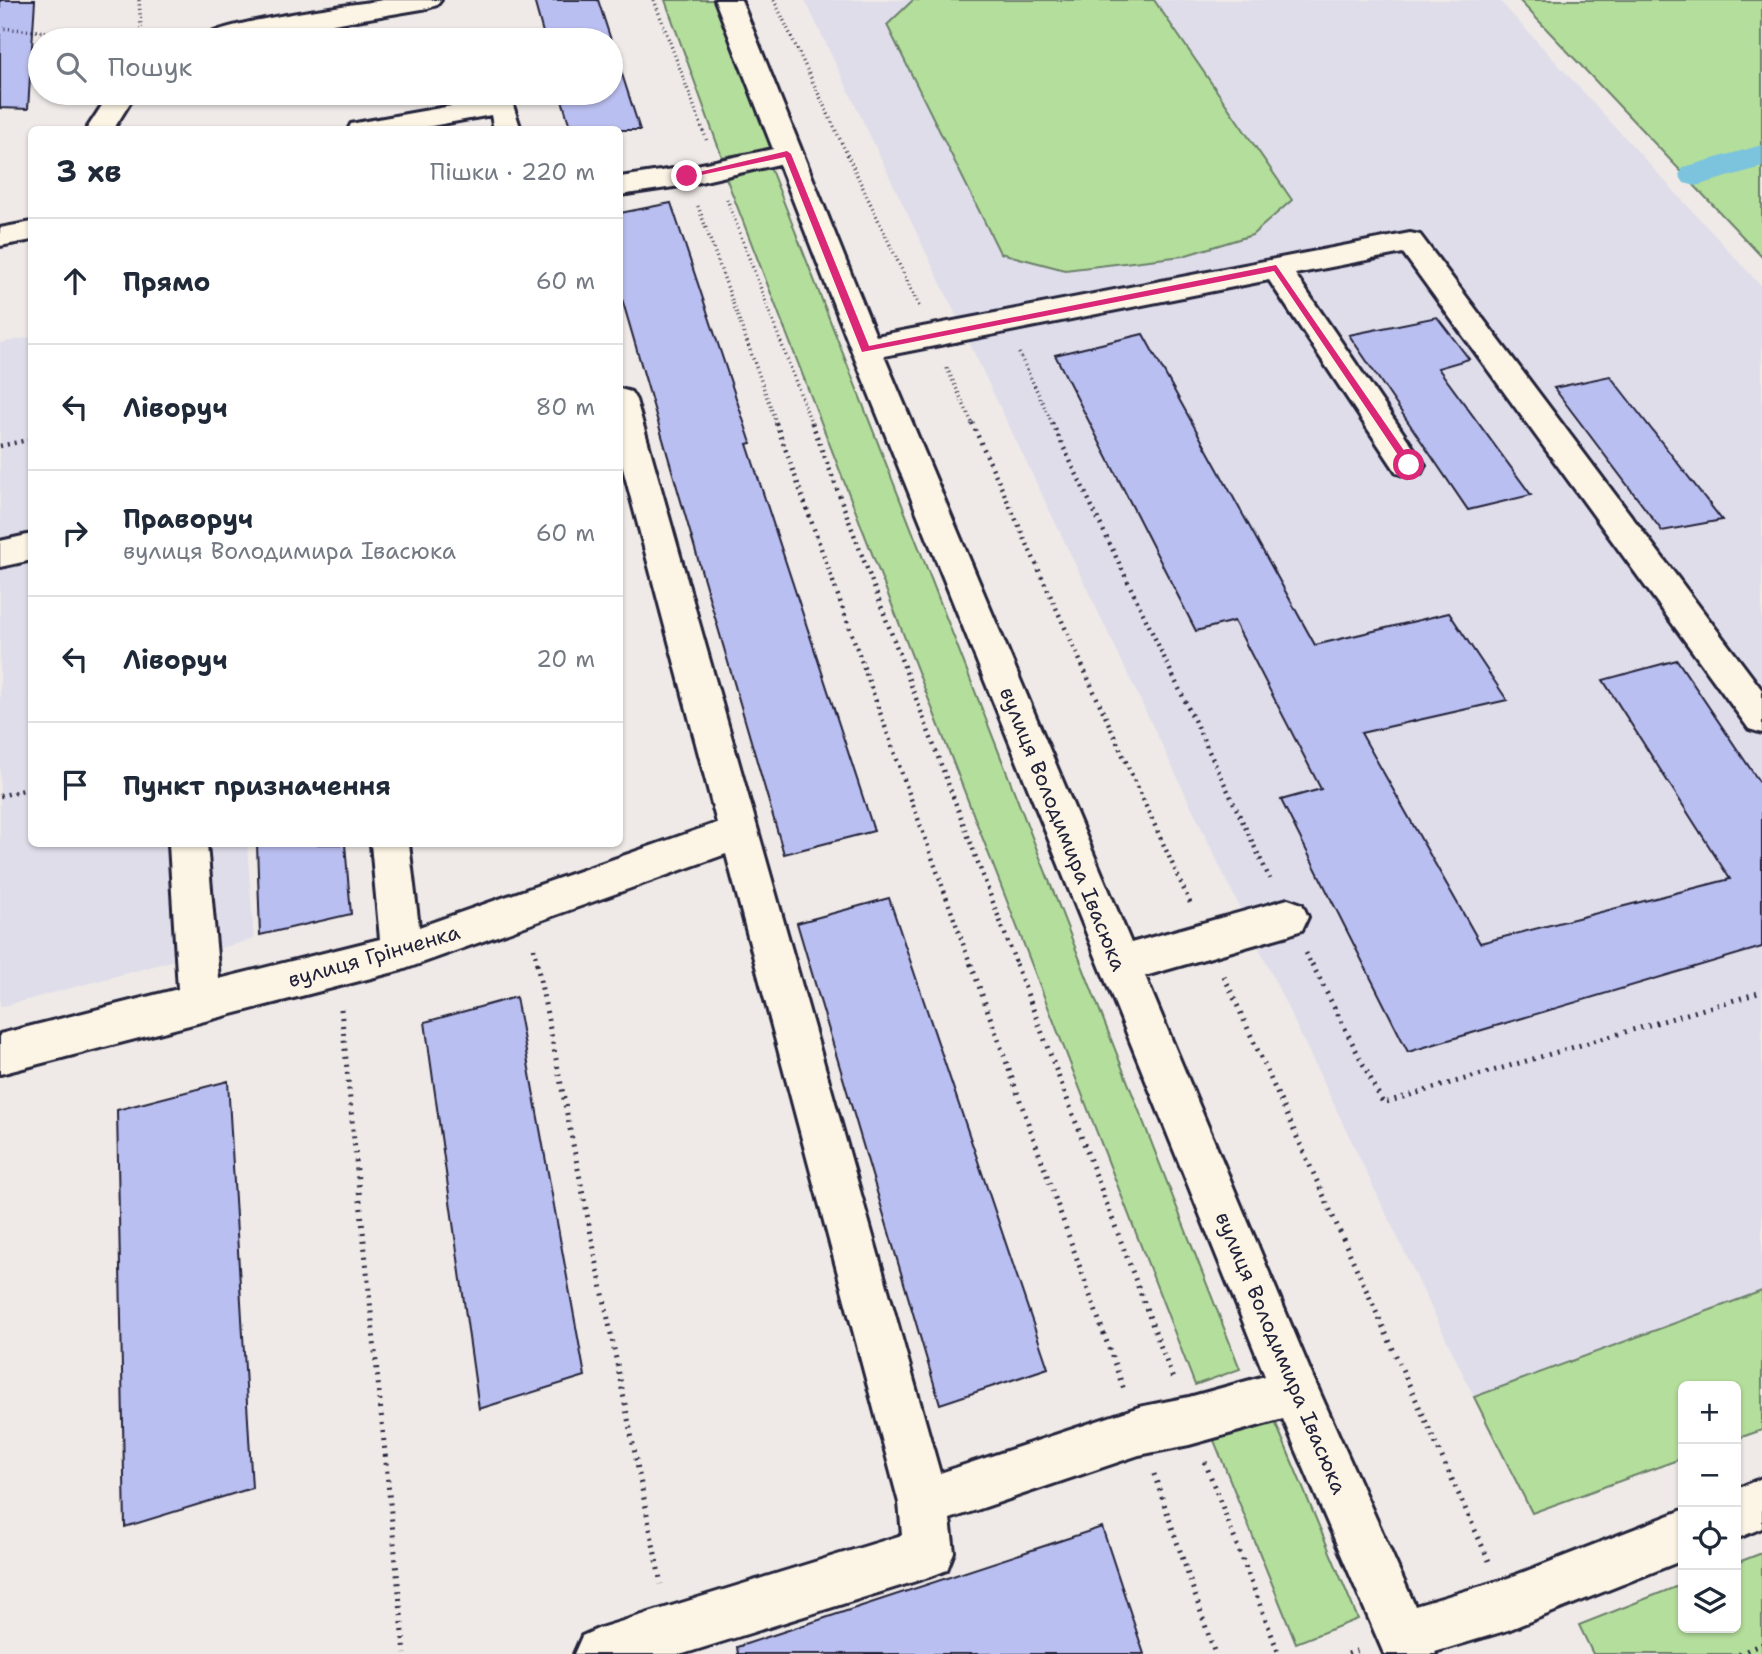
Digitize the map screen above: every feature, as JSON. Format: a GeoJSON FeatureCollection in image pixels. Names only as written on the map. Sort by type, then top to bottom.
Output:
{"type":"FeatureCollection","features":[{"type":"Feature","properties":{"kind":"street"},"geometry":{"type":"LineString","coordinates":[[260,28],[428,0]]}},
{"type":"Feature","properties":{"kind":"street","name":"вулиця Володимира Івасюка"},"geometry":{"type":"LineString","coordinates":[[728,0],[866,349],[1295,1392],[1407,1645]]}},
{"type":"Feature","properties":{"kind":"street"},"geometry":{"type":"LineString","coordinates":[[102,126],[115,105]]}},
{"type":"Feature","properties":{"kind":"street"},"geometry":{"type":"LineString","coordinates":[[384,126],[502,105],[507,126]]}},
{"type":"Feature","properties":{"kind":"street"},"geometry":{"type":"LineString","coordinates":[[623,187],[687,176],[787,154]]}},
{"type":"Feature","properties":{"kind":"street"},"geometry":{"type":"LineString","coordinates":[[0,237],[28,232]]}},
{"type":"Feature","properties":{"kind":"street"},"geometry":{"type":"LineString","coordinates":[[866,349],[1410,242],[1762,718]]}},
{"type":"Feature","properties":{"kind":"street"},"geometry":{"type":"LineString","coordinates":[[1276,268],[1409,465]]}},
{"type":"Feature","properties":{"kind":"street"},"geometry":{"type":"LineString","coordinates":[[600,1654],[929,1552],[924,1503],[623,411]]}},
{"type":"Feature","properties":{"kind":"street"},"geometry":{"type":"LineString","coordinates":[[0,554],[28,548]]}},
{"type":"Feature","properties":{"kind":"street","name":"вулиця Грінченка"},"geometry":{"type":"LineString","coordinates":[[0,1054],[402,951],[739,832]]}},
{"type":"Feature","properties":{"kind":"street"},"geometry":{"type":"LineString","coordinates":[[188,847],[201,1004]]}},
{"type":"Feature","properties":{"kind":"street"},"geometry":{"type":"LineString","coordinates":[[390,847],[402,951]]}},
{"type":"Feature","properties":{"kind":"street"},"geometry":{"type":"LineString","coordinates":[[1119,965],[1288,917]]}},
{"type":"Feature","properties":{"kind":"street"},"geometry":{"type":"LineString","coordinates":[[924,1503],[1139,1431],[1189,1421],[1295,1392]]}},
{"type":"Feature","properties":{"kind":"street"},"geometry":{"type":"LineString","coordinates":[[1741,1512],[1762,1503]]}},
{"type":"Feature","properties":{"kind":"street"},"geometry":{"type":"LineString","coordinates":[[1407,1645],[1678,1537]]}},
{"type":"Feature","properties":{"kind":"path"},"geometry":{"type":"LineString","coordinates":[[139,0],[141,28]]}},
{"type":"Feature","properties":{"kind":"path"},"geometry":{"type":"LineString","coordinates":[[653,0],[1279,1654]]}},
{"type":"Feature","properties":{"kind":"path"},"geometry":{"type":"LineString","coordinates":[[774,0],[932,335],[1508,1604]]}},
{"type":"Feature","properties":{"kind":"path"},"geometry":{"type":"LineString","coordinates":[[0,28],[28,30]]}},
{"type":"Feature","properties":{"kind":"path"},"geometry":{"type":"LineString","coordinates":[[687,176],[1139,1431],[1215,1654]]}},
{"type":"Feature","properties":{"kind":"path"},"geometry":{"type":"LineString","coordinates":[[1003,321],[1288,917],[1382,1103],[1762,992]]}},
{"type":"Feature","properties":{"kind":"path"},"geometry":{"type":"LineString","coordinates":[[0,446],[28,440]]}},
{"type":"Feature","properties":{"kind":"path"},"geometry":{"type":"LineString","coordinates":[[0,796],[28,789]]}},
{"type":"Feature","properties":{"kind":"path"},"geometry":{"type":"LineString","coordinates":[[526,909],[670,1633]]}},
{"type":"Feature","properties":{"kind":"path"},"geometry":{"type":"LineString","coordinates":[[337,969],[405,1654]]}},
{"type":"Feature","properties":{"kind":"path"},"geometry":{"type":"LineString","coordinates":[[1739,1654],[1762,1644]]}},
{"type":"Feature","properties":{"kind":"shaded area"},"geometry":{"type":"Polygon","coordinates":[[[805,0],[1499,0],[1762,287],[1762,1291],[1474,1397],[805,0]]]}},
{"type":"Feature","properties":{"kind":"shaded area"},"geometry":{"type":"Polygon","coordinates":[[[28,338],[28,847],[247,847],[254,939],[0,1007],[0,343],[28,338]]]}},
{"type":"Feature","properties":{"kind":"green space"},"geometry":{"type":"Polygon","coordinates":[[[665,0],[716,0],[773,148],[722,157],[665,0]]]}},
{"type":"Feature","properties":{"kind":"green space"},"geometry":{"type":"Polygon","coordinates":[[[913,0],[1154,0],[1292,200],[1252,235],[1183,256],[1065,270],[1000,253],[887,25],[913,0]]]}},
{"type":"Feature","properties":{"kind":"green space"},"geometry":{"type":"Polygon","coordinates":[[[1519,0],[1762,0],[1762,257],[1519,0]]]}},
{"type":"Feature","properties":{"kind":"green space"},"geometry":{"type":"Polygon","coordinates":[[[770,167],[1240,1369],[1195,1385],[725,175],[770,167]]]}},
{"type":"Feature","properties":{"kind":"green space"},"geometry":{"type":"Polygon","coordinates":[[[1762,1291],[1762,1430],[1741,1437],[1741,1381],[1678,1381],[1678,1460],[1532,1513],[1474,1397],[1762,1291]]]}},
{"type":"Feature","properties":{"kind":"green space"},"geometry":{"type":"Polygon","coordinates":[[[1274,1419],[1358,1619],[1296,1643],[1213,1438],[1274,1419]]]}},
{"type":"Feature","properties":{"kind":"green space"},"geometry":{"type":"Polygon","coordinates":[[[1762,1553],[1762,1654],[1593,1654],[1579,1625],[1678,1586],[1678,1633],[1741,1633],[1741,1561],[1762,1553]]]}},
{"type":"Feature","properties":{"kind":"building"},"geometry":{"type":"Polygon","coordinates":[[[0,0],[35,0],[33,28],[28,28],[28,109],[0,108],[0,0]]]}},
{"type":"Feature","properties":{"kind":"building"},"geometry":{"type":"Polygon","coordinates":[[[534,0],[598,0],[607,28],[542,28],[534,0]]]}},
{"type":"Feature","properties":{"kind":"building"},"geometry":{"type":"Polygon","coordinates":[[[623,77],[640,130],[623,130],[623,126],[570,126],[564,105],[623,105],[623,77]]]}},
{"type":"Feature","properties":{"kind":"building"},"geometry":{"type":"Polygon","coordinates":[[[671,203],[751,443],[747,444],[874,831],[784,854],[623,302],[623,212],[671,203]]]}},
{"type":"Feature","properties":{"kind":"building"},"geometry":{"type":"Polygon","coordinates":[[[1437,317],[1469,359],[1438,368],[1531,495],[1468,510],[1349,335],[1437,317]]]}},
{"type":"Feature","properties":{"kind":"building"},"geometry":{"type":"Polygon","coordinates":[[[1143,334],[1315,645],[1449,613],[1507,700],[1361,733],[1480,943],[1730,879],[1603,680],[1677,660],[1762,786],[1762,947],[1408,1052],[1281,800],[1321,789],[1234,621],[1196,631],[1055,355],[1143,334]]]}},
{"type":"Feature","properties":{"kind":"building"},"geometry":{"type":"Polygon","coordinates":[[[1610,376],[1722,520],[1662,531],[1554,388],[1610,376]]]}},
{"type":"Feature","properties":{"kind":"building"},"geometry":{"type":"Polygon","coordinates":[[[257,847],[345,847],[351,914],[260,935],[257,847]]]}},
{"type":"Feature","properties":{"kind":"building"},"geometry":{"type":"Polygon","coordinates":[[[889,898],[1048,1368],[940,1404],[797,923],[889,898]]]}},
{"type":"Feature","properties":{"kind":"building"},"geometry":{"type":"Polygon","coordinates":[[[516,997],[585,1376],[479,1409],[425,1022],[516,997]]]}},
{"type":"Feature","properties":{"kind":"building"},"geometry":{"type":"Polygon","coordinates":[[[228,1081],[252,1488],[125,1527],[117,1110],[228,1081]]]}},
{"type":"Feature","properties":{"kind":"building"},"geometry":{"type":"Polygon","coordinates":[[[1102,1527],[1144,1654],[738,1654],[737,1647],[1102,1527]]]}},
{"type":"Feature","properties":{"kind":"waterway"},"geometry":{"type":"LineString","coordinates":[[1696,175],[1762,156]]}},
{"type":"Feature","properties":{"kind":"route"},"geometry":{"type":"LineString","coordinates":[[687,176],[787,154],[866,349],[1276,268],[1409,465]]}}]}
